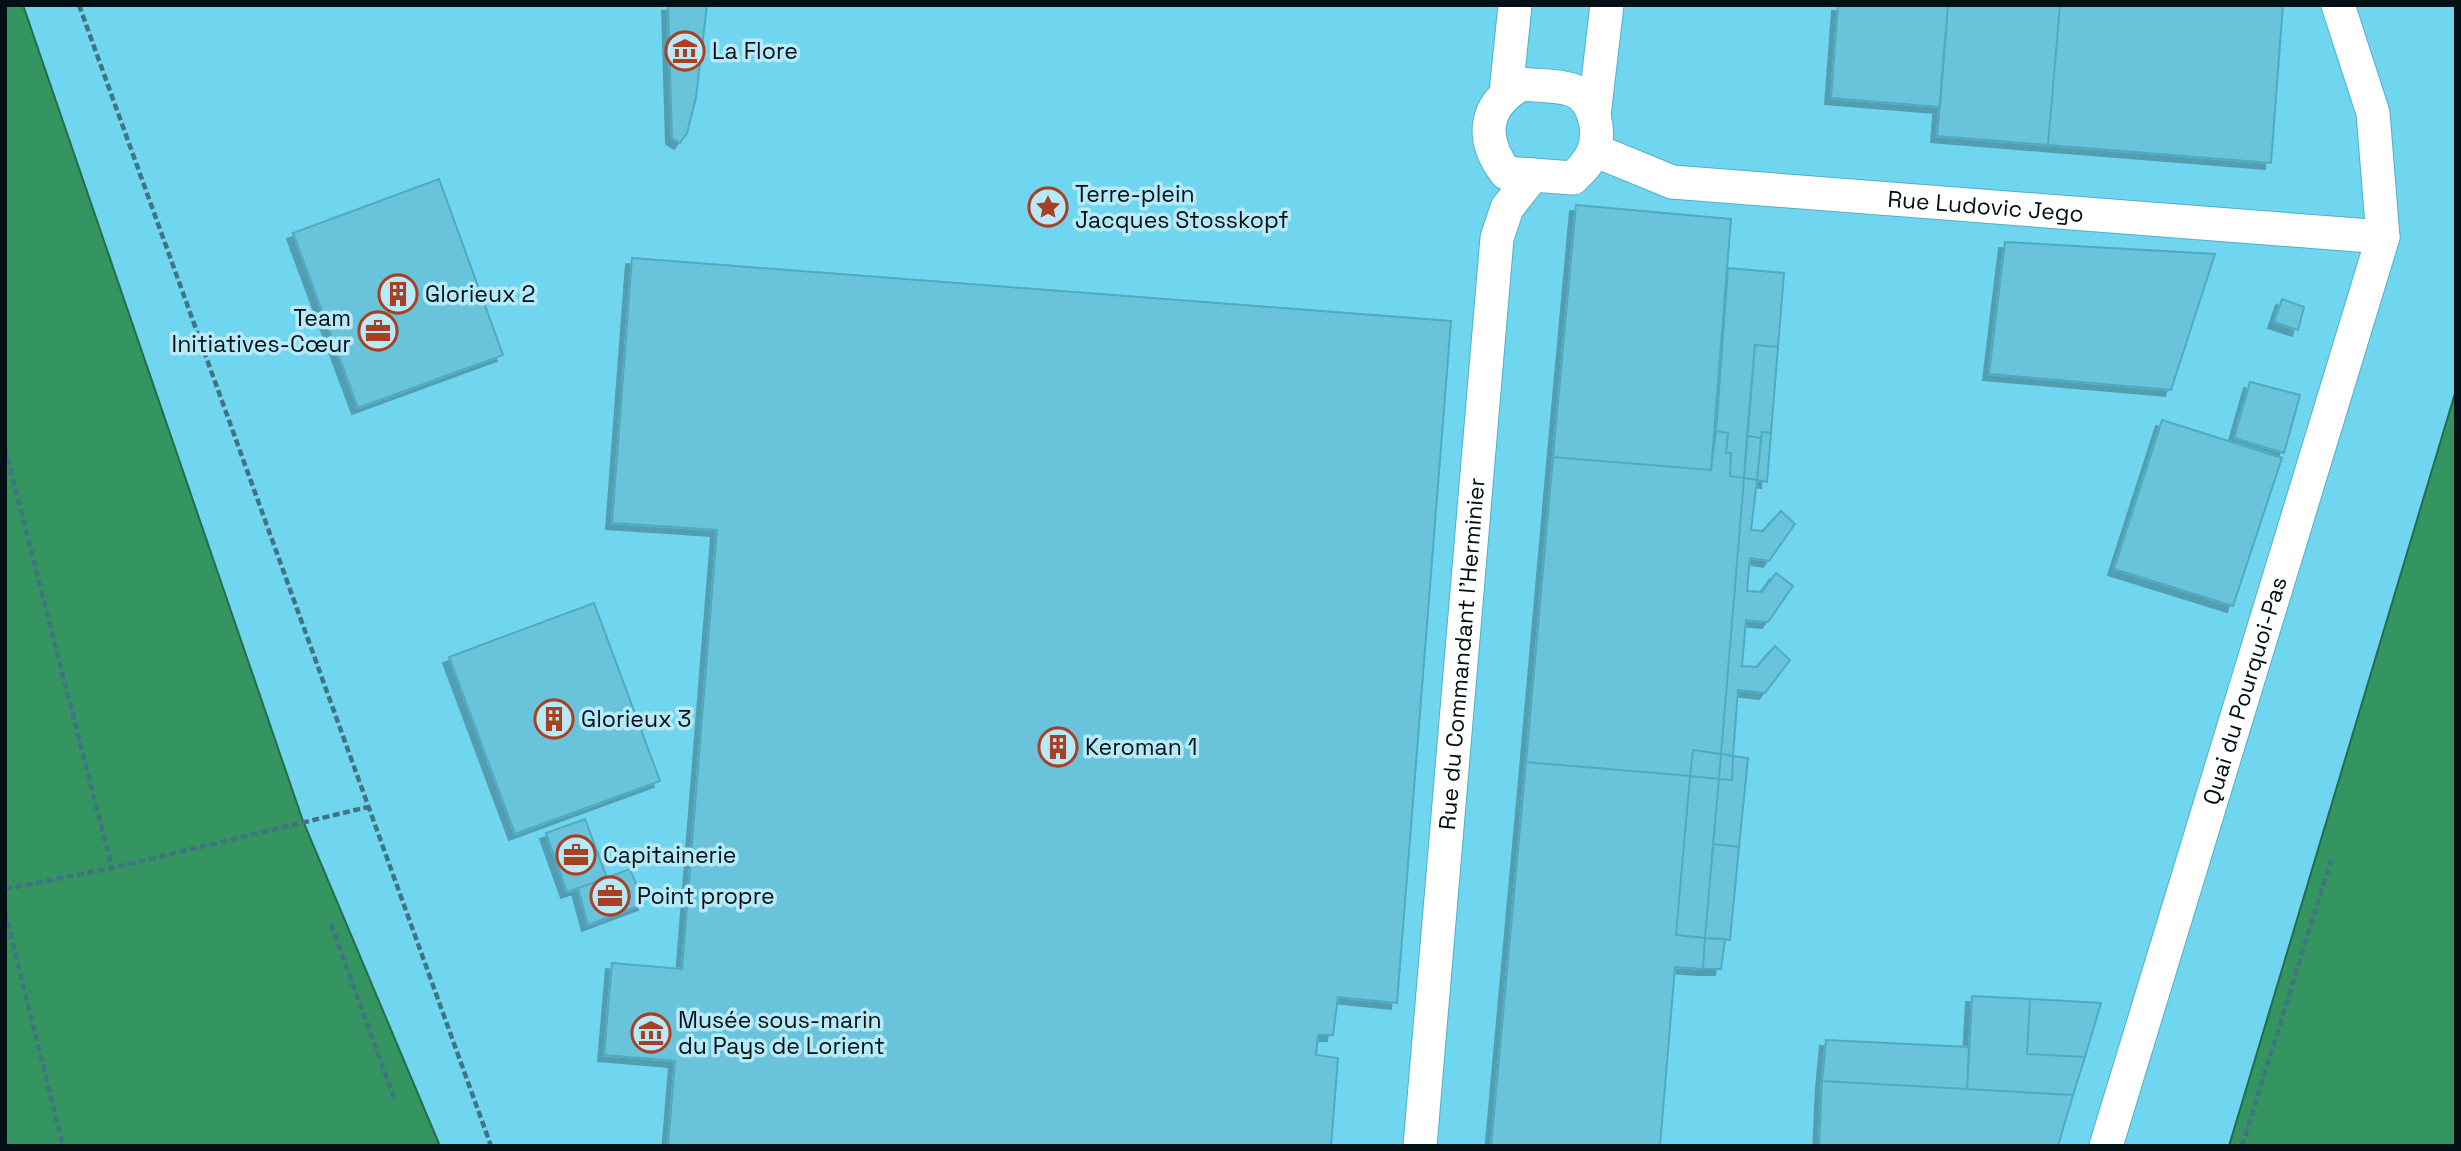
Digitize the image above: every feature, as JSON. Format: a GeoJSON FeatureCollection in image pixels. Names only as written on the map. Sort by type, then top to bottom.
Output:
{"type":"FeatureCollection","features":[{"type":"Feature","properties":{"kind":"street"},"geometry":{"type":"LineString","coordinates":[[1506,93],[1515,5]]}},
{"type":"Feature","properties":{"kind":"street"},"geometry":{"type":"LineString","coordinates":[[1594,115],[1586,99],[1573,90],[1522,84],[1506,93],[1495,107],[1489,124],[1489,142],[1495,159],[1506,173],[1573,178],[1586,166],[1594,150],[1597,133],[1594,115],[1607,5]]}},
{"type":"Feature","properties":{"kind":"street"},"geometry":{"type":"LineString","coordinates":[[2338,5],[2373,113],[2383,237]]}},
{"type":"Feature","properties":{"kind":"street","name":"Rue Ludovic Jego"},"geometry":{"type":"LineString","coordinates":[[1594,150],[1672,182],[2383,237]]}},
{"type":"Feature","properties":{"kind":"street","name":"Rue du Commandant l'Herminier"},"geometry":{"type":"LineString","coordinates":[[1420,1146],[1497,238],[1507,208],[1533,175]]}},
{"type":"Feature","properties":{"kind":"street","name":"Quai du Pourquoi-Pas"},"geometry":{"type":"LineString","coordinates":[[2106,1146],[2383,237]]}},
{"type":"Feature","properties":{"kind":"path"},"geometry":{"type":"LineString","coordinates":[[79,5],[491,1146]]}},
{"type":"Feature","properties":{"kind":"path"},"geometry":{"type":"LineString","coordinates":[[5,448],[112,868]]}},
{"type":"Feature","properties":{"kind":"path"},"geometry":{"type":"LineString","coordinates":[[5,889],[112,868],[368,807]]}},
{"type":"Feature","properties":{"kind":"path"},"geometry":{"type":"LineString","coordinates":[[2242,1146],[2331,860]]}},
{"type":"Feature","properties":{"kind":"path"},"geometry":{"type":"LineString","coordinates":[[5,912],[63,1146]]}},
{"type":"Feature","properties":{"kind":"path"},"geometry":{"type":"LineString","coordinates":[[331,924],[394,1097]]}},
{"type":"Feature","properties":{"kind":"shaded area"},"geometry":{"type":"Polygon","coordinates":[[[5,5],[23,5],[303,821],[440,1146],[5,1146],[5,5]]]}},
{"type":"Feature","properties":{"kind":"shaded area"},"geometry":{"type":"Polygon","coordinates":[[[23,5],[2456,5],[2456,390],[2229,1146],[440,1146],[303,821],[23,5]]]}},
{"type":"Feature","properties":{"kind":"shaded area"},"geometry":{"type":"Polygon","coordinates":[[[2456,390],[2456,1146],[2229,1146],[2456,390]]]}},
{"type":"Feature","properties":{"kind":"building","name":"La Flore"},"geometry":{"type":"Polygon","coordinates":[[[668,5],[707,5],[696,97],[687,133],[680,143],[672,138],[668,5]]]}},
{"type":"Feature","properties":{"kind":"building"},"geometry":{"type":"Polygon","coordinates":[[[1838,5],[1948,5],[1940,107],[1831,98],[1838,5]]]}},
{"type":"Feature","properties":{"kind":"building"},"geometry":{"type":"Polygon","coordinates":[[[1948,5],[2060,5],[2048,145],[1937,136],[1948,5]]]}},
{"type":"Feature","properties":{"kind":"building"},"geometry":{"type":"Polygon","coordinates":[[[2060,5],[2283,5],[2271,163],[2048,145],[2060,5]]]}},
{"type":"Feature","properties":{"kind":"building","name":"Glorieux 2"},"geometry":{"type":"Polygon","coordinates":[[[439,179],[503,355],[358,408],[293,233],[439,179]]]}},
{"type":"Feature","properties":{"kind":"building"},"geometry":{"type":"Polygon","coordinates":[[[1576,205],[1731,219],[1711,470],[1553,457],[1576,205]]]}},
{"type":"Feature","properties":{"kind":"building"},"geometry":{"type":"Polygon","coordinates":[[[2005,242],[2215,254],[2171,390],[1989,374],[2005,242]]]}},
{"type":"Feature","properties":{"kind":"building","name":"Keroman 1"},"geometry":{"type":"Polygon","coordinates":[[[632,258],[1451,321],[1397,1003],[1338,997],[1333,1035],[1318,1035],[1316,1055],[1338,1058],[1331,1146],[668,1146],[675,1061],[604,1055],[612,963],[682,969],[717,530],[612,523],[632,258]]]}},
{"type":"Feature","properties":{"kind":"building"},"geometry":{"type":"Polygon","coordinates":[[[1728,268],[1784,273],[1778,347],[1755,345],[1744,478],[1730,476],[1731,453],[1726,453],[1728,433],[1716,431],[1728,268]]]}},
{"type":"Feature","properties":{"kind":"building"},"geometry":{"type":"Polygon","coordinates":[[[2282,299],[2304,307],[2298,330],[2274,322],[2282,299]]]}},
{"type":"Feature","properties":{"kind":"building"},"geometry":{"type":"Polygon","coordinates":[[[1755,345],[1778,347],[1771,433],[1762,432],[1761,438],[1747,436],[1755,345]]]}},
{"type":"Feature","properties":{"kind":"building"},"geometry":{"type":"Polygon","coordinates":[[[2250,382],[2300,395],[2284,453],[2234,438],[2250,382]]]}},
{"type":"Feature","properties":{"kind":"building"},"geometry":{"type":"Polygon","coordinates":[[[2162,420],[2282,458],[2233,606],[2114,569],[2162,420]]]}},
{"type":"Feature","properties":{"kind":"building"},"geometry":{"type":"Polygon","coordinates":[[[1716,431],[1728,433],[1726,453],[1731,453],[1730,476],[1744,478],[1721,754],[1693,750],[1690,776],[1526,762],[1553,457],[1711,470],[1716,431]]]}},
{"type":"Feature","properties":{"kind":"building"},"geometry":{"type":"Polygon","coordinates":[[[1762,432],[1771,433],[1767,482],[1757,480],[1762,432]]]}},
{"type":"Feature","properties":{"kind":"building"},"geometry":{"type":"Polygon","coordinates":[[[1747,436],[1761,438],[1757,480],[1744,478],[1747,436]]]}},
{"type":"Feature","properties":{"kind":"building"},"geometry":{"type":"Polygon","coordinates":[[[1744,478],[1757,480],[1751,530],[1763,531],[1781,511],[1795,524],[1769,561],[1750,558],[1747,591],[1762,592],[1776,573],[1793,586],[1768,622],[1746,620],[1742,666],[1757,667],[1775,646],[1790,660],[1765,693],[1738,690],[1733,756],[1721,754],[1744,478]]]}},
{"type":"Feature","properties":{"kind":"building","name":"Glorieux 3"},"geometry":{"type":"Polygon","coordinates":[[[594,603],[660,781],[515,834],[449,657],[594,603]]]}},
{"type":"Feature","properties":{"kind":"building"},"geometry":{"type":"Polygon","coordinates":[[[1693,750],[1721,754],[1719,779],[1690,776],[1693,750]]]}},
{"type":"Feature","properties":{"kind":"building"},"geometry":{"type":"Polygon","coordinates":[[[1721,754],[1733,756],[1732,780],[1719,779],[1721,754]]]}},
{"type":"Feature","properties":{"kind":"building"},"geometry":{"type":"Polygon","coordinates":[[[1733,756],[1748,758],[1739,847],[1713,844],[1719,779],[1732,780],[1733,756]]]}},
{"type":"Feature","properties":{"kind":"building"},"geometry":{"type":"Polygon","coordinates":[[[1526,762],[1690,776],[1676,935],[1705,938],[1703,969],[1675,967],[1660,1146],[1491,1146],[1526,762]]]}},
{"type":"Feature","properties":{"kind":"building"},"geometry":{"type":"Polygon","coordinates":[[[1690,776],[1719,779],[1705,938],[1676,935],[1690,776]]]}},
{"type":"Feature","properties":{"kind":"building","name":"Capitainerie"},"geometry":{"type":"Polygon","coordinates":[[[585,819],[607,878],[567,892],[546,833],[585,819]]]}},
{"type":"Feature","properties":{"kind":"building"},"geometry":{"type":"Polygon","coordinates":[[[1713,844],[1739,847],[1730,940],[1705,938],[1713,844]]]}},
{"type":"Feature","properties":{"kind":"building","name":"Point propre"},"geometry":{"type":"Polygon","coordinates":[[[630,869],[644,904],[588,925],[578,888],[630,869]]]}},
{"type":"Feature","properties":{"kind":"building"},"geometry":{"type":"Polygon","coordinates":[[[1705,938],[1725,939],[1721,969],[1703,969],[1705,938]]]}},
{"type":"Feature","properties":{"kind":"building"},"geometry":{"type":"Polygon","coordinates":[[[1972,996],[2030,999],[2027,1054],[2085,1057],[2073,1095],[1967,1089],[1972,996]]]}},
{"type":"Feature","properties":{"kind":"building"},"geometry":{"type":"Polygon","coordinates":[[[2030,999],[2101,1003],[2085,1057],[2027,1054],[2030,999]]]}},
{"type":"Feature","properties":{"kind":"building"},"geometry":{"type":"Polygon","coordinates":[[[1826,1040],[1969,1047],[1967,1089],[1822,1081],[1826,1040]]]}},
{"type":"Feature","properties":{"kind":"building"},"geometry":{"type":"Polygon","coordinates":[[[1822,1081],[2073,1095],[2058,1146],[1819,1146],[1822,1081]]]}},
{"type":"Feature","properties":{"kind":"place","name":"La Flore"},"geometry":{"type":"Point","coordinates":[685,51]}},
{"type":"Feature","properties":{"kind":"place","name":"Terre-plein Jacques Stosskopf"},"geometry":{"type":"Point","coordinates":[1048,207]}},
{"type":"Feature","properties":{"kind":"place","name":"Glorieux 2"},"geometry":{"type":"Point","coordinates":[398,294]}},
{"type":"Feature","properties":{"kind":"place","name":"Team Initiatives-Cœur"},"geometry":{"type":"Point","coordinates":[378,331]}},
{"type":"Feature","properties":{"kind":"place","name":"Glorieux 3"},"geometry":{"type":"Point","coordinates":[554,719]}},
{"type":"Feature","properties":{"kind":"place","name":"Keroman 1"},"geometry":{"type":"Point","coordinates":[1058,747]}},
{"type":"Feature","properties":{"kind":"place","name":"Capitainerie"},"geometry":{"type":"Point","coordinates":[576,855]}},
{"type":"Feature","properties":{"kind":"place","name":"Point propre"},"geometry":{"type":"Point","coordinates":[610,896]}},
{"type":"Feature","properties":{"kind":"place","name":"Musée sous-marin du Pays de Lorient"},"geometry":{"type":"Point","coordinates":[651,1033]}}]}
